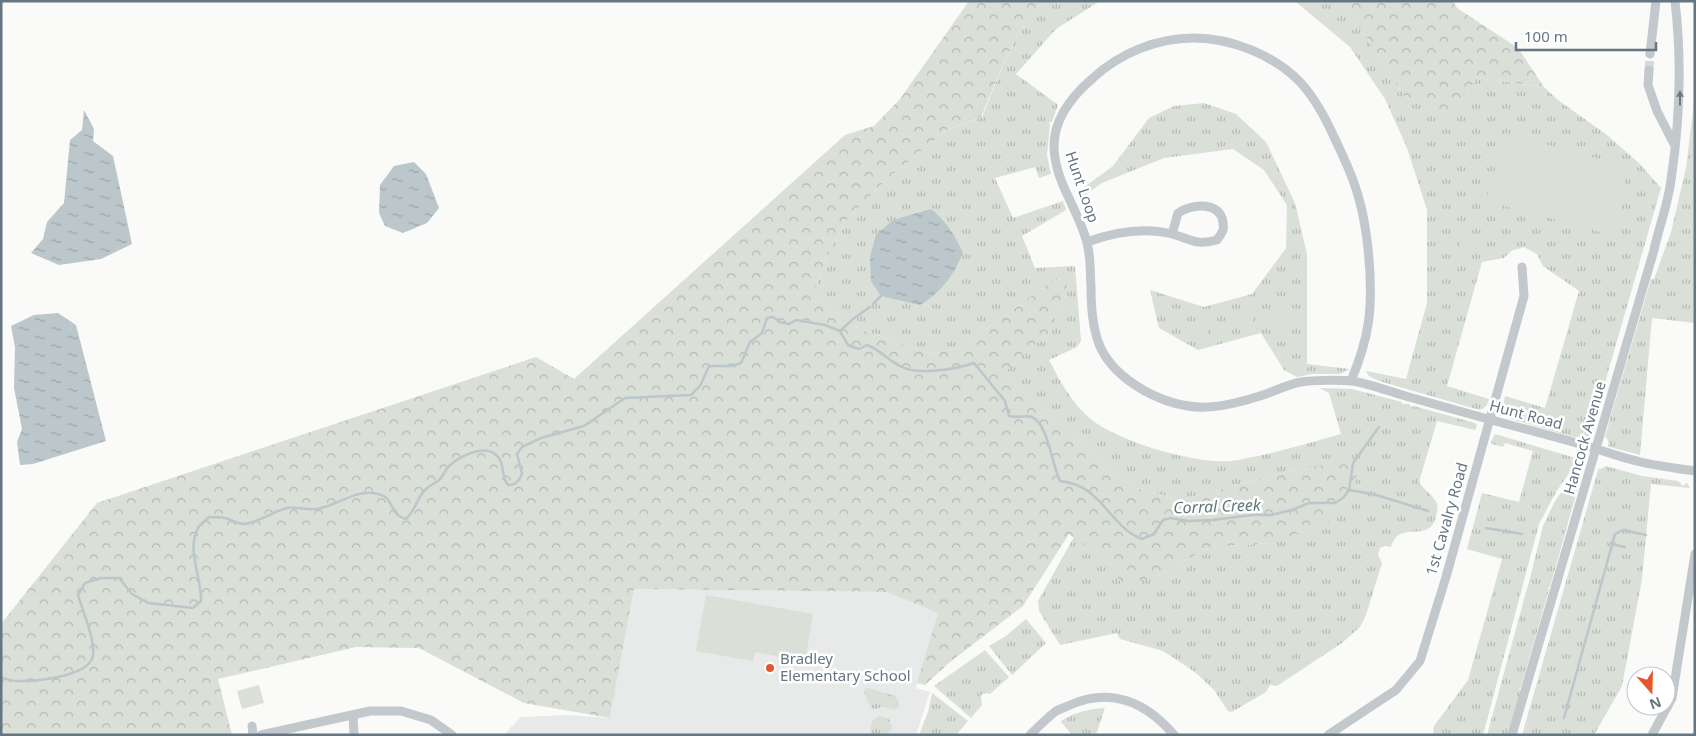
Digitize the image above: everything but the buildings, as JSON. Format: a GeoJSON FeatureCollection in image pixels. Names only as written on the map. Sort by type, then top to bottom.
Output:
{"type":"FeatureCollection","features":[{"type":"Feature","properties":{"kind":"street"},"geometry":{"type":"LineString","coordinates":[[1650,54],[1656,1]]}},
{"type":"Feature","properties":{"kind":"street","name":"Hancock Avenue"},"geometry":{"type":"LineString","coordinates":[[1512,735],[1654,250],[1671,182],[1680,110],[1680,39],[1675,1]]}},
{"type":"Feature","properties":{"kind":"street","name":"Hunt Loop"},"geometry":{"type":"LineString","coordinates":[[1185,38],[1207,38],[1236,45],[1262,55],[1283,68],[1300,82],[1328,125],[1356,188],[1363,215],[1367,245],[1370,302],[1368,326],[1351,381],[1299,382],[1234,404],[1213,408],[1171,403],[1145,391],[1122,375],[1110,362],[1099,346],[1094,331],[1087,242],[1056,163],[1054,144],[1057,122],[1083,86],[1103,69],[1128,54],[1159,42],[1185,38]]}},
{"type":"Feature","properties":{"kind":"street"},"geometry":{"type":"LineString","coordinates":[[1649,70],[1648,85],[1657,112],[1675,147]]}},
{"type":"Feature","properties":{"kind":"street"},"geometry":{"type":"LineString","coordinates":[[1087,242],[1139,230],[1172,234],[1204,244],[1217,240],[1224,229],[1222,216],[1215,208],[1201,206],[1186,208],[1178,213],[1172,234]]}},
{"type":"Feature","properties":{"kind":"street","name":"1st Cavalry Road"},"geometry":{"type":"LineString","coordinates":[[1328,735],[1344,731],[1396,690],[1420,661],[1524,296],[1522,267]]}},
{"type":"Feature","properties":{"kind":"street","name":"Hunt Road"},"geometry":{"type":"LineString","coordinates":[[1351,381],[1639,462],[1695,471]]}},
{"type":"Feature","properties":{"kind":"street"},"geometry":{"type":"LineString","coordinates":[[1652,735],[1672,698],[1695,554]]}},
{"type":"Feature","properties":{"kind":"street"},"geometry":{"type":"LineString","coordinates":[[1030,735],[1057,710],[1081,700],[1098,696],[1122,698],[1150,712],[1174,735]]}},
{"type":"Feature","properties":{"kind":"street"},"geometry":{"type":"LineString","coordinates":[[261,735],[370,711],[400,711],[431,720],[452,735]]}},
{"type":"Feature","properties":{"kind":"street"},"geometry":{"type":"LineString","coordinates":[[352,715],[354,735]]}},
{"type":"Feature","properties":{"kind":"shaded area","name":"Bradley Elementary School"},"geometry":{"type":"Polygon","coordinates":[[[634,589],[886,592],[938,613],[916,688],[930,692],[916,735],[503,735],[521,717],[566,715],[610,718],[634,589]]]}},
{"type":"Feature","properties":{"kind":"green space"},"geometry":{"type":"Polygon","coordinates":[[[969,1],[1047,1],[1037,8],[1018,35],[1000,71],[981,117],[947,130],[887,179],[845,222],[826,258],[813,294],[839,321],[930,354],[961,347],[1052,281],[1060,279],[1067,284],[1065,296],[1048,335],[1025,352],[1007,370],[1006,377],[1132,487],[1181,500],[1286,472],[1359,458],[1355,488],[1327,524],[1271,543],[1210,547],[1157,576],[1122,585],[1112,566],[1069,534],[1023,606],[950,662],[925,685],[917,683],[938,613],[886,592],[634,589],[610,718],[524,703],[419,648],[356,647],[218,679],[232,735],[1,735],[1,624],[97,503],[536,357],[574,379],[845,135],[874,126],[900,99],[969,1]]]}},
{"type":"Feature","properties":{"kind":"green space"},"geometry":{"type":"Polygon","coordinates":[[[1047,1],[1100,1],[1056,29],[1016,74],[1058,105],[1052,122],[1049,124],[1047,155],[1051,174],[1039,178],[1035,167],[995,178],[1013,218],[1063,201],[1066,210],[1022,236],[1035,268],[1075,266],[1081,341],[1077,347],[1049,360],[1069,395],[1085,414],[1097,424],[1132,441],[1175,454],[1214,461],[1233,461],[1253,457],[1341,434],[1329,393],[1319,388],[1352,389],[1477,425],[1475,430],[1437,421],[1419,482],[1437,504],[1436,516],[1430,528],[1402,533],[1396,537],[1391,547],[1385,546],[1380,548],[1378,555],[1382,563],[1366,615],[1360,627],[1342,643],[1277,686],[1270,685],[1266,692],[1232,712],[1228,711],[1214,690],[1196,673],[1180,662],[1163,651],[1120,639],[1117,633],[1060,645],[1039,611],[1038,601],[1074,537],[1112,566],[1157,576],[1210,547],[1271,543],[1359,459],[1286,472],[1181,500],[1132,487],[1006,377],[1007,370],[1025,352],[1048,335],[1065,296],[1060,279],[1052,281],[961,347],[930,354],[839,321],[813,294],[826,258],[845,222],[887,179],[947,130],[982,117],[1018,35],[1037,8],[1047,1]],[[963,253],[881,296],[899,299],[963,253]]]}},
{"type":"Feature","properties":{"kind":"green space"},"geometry":{"type":"Polygon","coordinates":[[[1295,1],[1330,1],[1352,18],[1405,97],[1450,115],[1477,78],[1544,87],[1558,100],[1607,135],[1640,164],[1661,188],[1589,438],[1581,439],[1507,418],[1502,412],[1505,396],[1545,408],[1579,291],[1543,266],[1537,254],[1524,247],[1511,251],[1504,258],[1482,262],[1447,386],[1489,399],[1485,407],[1476,409],[1379,381],[1369,376],[1366,371],[1406,379],[1427,303],[1427,210],[1407,148],[1385,99],[1350,47],[1295,1]]]}},
{"type":"Feature","properties":{"kind":"green space"},"geometry":{"type":"Polygon","coordinates":[[[1330,1],[1453,1],[1457,8],[1518,48],[1544,87],[1477,78],[1450,115],[1405,97],[1352,18],[1330,1]]]}},
{"type":"Feature","properties":{"kind":"green space"},"geometry":{"type":"Polygon","coordinates":[[[1695,95],[1695,323],[1652,318],[1640,455],[1608,446],[1607,438],[1605,437],[1651,279],[1654,279],[1671,232],[1686,168],[1695,95]]]}},
{"type":"Feature","properties":{"kind":"green space"},"geometry":{"type":"Polygon","coordinates":[[[1204,103],[1236,114],[1266,142],[1295,203],[1307,254],[1307,364],[1350,369],[1340,374],[1312,374],[1297,377],[1284,370],[1261,333],[1198,350],[1159,328],[1150,290],[1204,307],[1252,294],[1286,248],[1287,205],[1264,170],[1233,149],[1164,158],[1102,183],[1081,198],[1079,191],[1113,166],[1149,118],[1174,106],[1204,103]]]}},
{"type":"Feature","properties":{"kind":"green space"},"geometry":{"type":"Polygon","coordinates":[[[1505,133],[1629,167],[1611,235],[1486,201],[1505,133]]]}},
{"type":"Feature","properties":{"kind":"green space"},"geometry":{"type":"Polygon","coordinates":[[[1469,235],[1475,235],[1478,239],[1478,249],[1465,254],[1461,250],[1459,243],[1469,235]]]}},
{"type":"Feature","properties":{"kind":"green space"},"geometry":{"type":"Polygon","coordinates":[[[1279,300],[1287,302],[1292,307],[1290,322],[1279,327],[1274,320],[1279,300]]]}},
{"type":"Feature","properties":{"kind":"green space"},"geometry":{"type":"Polygon","coordinates":[[[1244,310],[1250,313],[1253,319],[1250,325],[1244,328],[1238,325],[1235,319],[1238,313],[1244,310]]]}},
{"type":"Feature","properties":{"kind":"green space"},"geometry":{"type":"Polygon","coordinates":[[[1201,321],[1206,323],[1209,340],[1203,342],[1198,326],[1201,321]]]}},
{"type":"Feature","properties":{"kind":"green space"},"geometry":{"type":"Polygon","coordinates":[[[1495,434],[1579,459],[1556,492],[1539,524],[1483,735],[1433,735],[1434,726],[1468,680],[1502,559],[1467,549],[1482,493],[1519,502],[1533,451],[1505,443],[1503,447],[1492,444],[1491,442],[1495,434]]]}},
{"type":"Feature","properties":{"kind":"green space"},"geometry":{"type":"Polygon","coordinates":[[[1583,463],[1584,466],[1519,689],[1521,690],[1508,735],[1487,735],[1543,526],[1555,501],[1583,463]]]}},
{"type":"Feature","properties":{"kind":"green space"},"geometry":{"type":"Polygon","coordinates":[[[1606,466],[1642,476],[1678,481],[1683,486],[1687,483],[1690,488],[1651,484],[1642,579],[1622,686],[1594,735],[1522,735],[1598,470],[1606,466]]]}},
{"type":"Feature","properties":{"kind":"green space"},"geometry":{"type":"Polygon","coordinates":[[[706,595],[813,614],[805,661],[755,652],[753,661],[696,651],[706,595]]]}},
{"type":"Feature","properties":{"kind":"green space"},"geometry":{"type":"Polygon","coordinates":[[[1026,619],[1046,643],[1012,675],[989,646],[1006,636],[1026,619]]]}},
{"type":"Feature","properties":{"kind":"green space"},"geometry":{"type":"Polygon","coordinates":[[[985,650],[1009,677],[990,694],[985,693],[981,695],[982,705],[971,718],[934,686],[985,650]]]}},
{"type":"Feature","properties":{"kind":"green space"},"geometry":{"type":"Polygon","coordinates":[[[259,685],[264,703],[242,709],[237,691],[259,685]]]}},
{"type":"Feature","properties":{"kind":"green space"},"geometry":{"type":"Polygon","coordinates":[[[865,688],[895,696],[899,702],[899,707],[895,710],[882,707],[871,708],[864,692],[865,688]]]}},
{"type":"Feature","properties":{"kind":"green space"},"geometry":{"type":"Polygon","coordinates":[[[932,693],[968,721],[956,735],[919,735],[928,712],[932,693]]]}},
{"type":"Feature","properties":{"kind":"green space"},"geometry":{"type":"Polygon","coordinates":[[[1105,708],[1096,735],[1072,735],[1061,721],[1082,712],[1105,708]]]}},
{"type":"Feature","properties":{"kind":"green space"},"geometry":{"type":"Polygon","coordinates":[[[881,716],[890,720],[892,729],[886,735],[870,735],[873,720],[881,716]]]}},
{"type":"Feature","properties":{"kind":"water"},"geometry":{"type":"Polygon","coordinates":[[[84,110],[94,129],[93,141],[113,156],[132,244],[101,259],[59,265],[31,253],[43,239],[47,222],[64,203],[70,140],[82,130],[84,110]]]}},
{"type":"Feature","properties":{"kind":"water"},"geometry":{"type":"Polygon","coordinates":[[[414,162],[426,174],[439,208],[427,223],[403,233],[385,226],[379,213],[380,185],[394,166],[414,162]]]}},
{"type":"Feature","properties":{"kind":"water"},"geometry":{"type":"Polygon","coordinates":[[[931,209],[950,229],[963,253],[955,269],[941,289],[920,305],[881,296],[871,281],[870,257],[876,235],[893,220],[931,209]]]}},
{"type":"Feature","properties":{"kind":"water"},"geometry":{"type":"Polygon","coordinates":[[[58,313],[76,325],[106,441],[33,464],[20,465],[17,442],[22,429],[14,388],[15,347],[11,326],[34,315],[58,313]]]}},
{"type":"Feature","properties":{"kind":"waterway"},"geometry":{"type":"LineString","coordinates":[[873,304],[881,296]]}},
{"type":"Feature","properties":{"kind":"waterway"},"geometry":{"type":"LineString","coordinates":[[840,331],[870,307]]}},
{"type":"Feature","properties":{"kind":"waterway","name":"Corral Creek"},"geometry":{"type":"LineString","coordinates":[[1,678],[13,681],[48,679],[70,674],[87,665],[92,659],[93,645],[78,595],[85,583],[101,578],[119,578],[132,594],[148,603],[193,608],[201,601],[194,555],[195,537],[199,527],[209,517],[223,518],[241,524],[248,523],[287,508],[317,509],[353,496],[373,493],[386,498],[396,513],[406,519],[422,493],[440,479],[449,466],[465,455],[478,451],[495,454],[501,461],[504,477],[508,485],[513,484],[518,481],[522,474],[517,454],[522,447],[541,438],[584,426],[625,398],[691,395],[700,386],[709,366],[732,366],[741,363],[750,342],[762,333],[767,318],[773,317],[780,322],[789,324],[796,320],[825,325],[840,331],[848,345],[859,349],[867,345],[907,369],[937,371],[974,363],[1005,401],[1009,416],[1030,416],[1037,421],[1046,436],[1060,481],[1074,484],[1088,491],[1117,521],[1133,535],[1142,539],[1154,534],[1163,520],[1170,518],[1189,521],[1271,515],[1292,510],[1309,503],[1335,503],[1343,498],[1349,490],[1373,494],[1428,511]]}},
{"type":"Feature","properties":{"kind":"waterway"},"geometry":{"type":"LineString","coordinates":[[1349,490],[1353,463],[1379,427]]}},
{"type":"Feature","properties":{"kind":"waterway"},"geometry":{"type":"LineString","coordinates":[[1486,528],[1522,534]]}},
{"type":"Feature","properties":{"kind":"waterway"},"geometry":{"type":"LineString","coordinates":[[1564,718],[1615,534],[1623,530],[1646,535]]}},
{"type":"Feature","properties":{"kind":"waterway"},"geometry":{"type":"LineString","coordinates":[[1611,544],[1625,547]]}},
{"type":"Feature","properties":{"kind":"tunnel"},"geometry":{"type":"LineString","coordinates":[[1649,70],[1650,54]]}},
{"type":"Feature","properties":{"kind":"place","name":"Bradley Elementary School"},"geometry":{"type":"Point","coordinates":[770,668]}}]}
